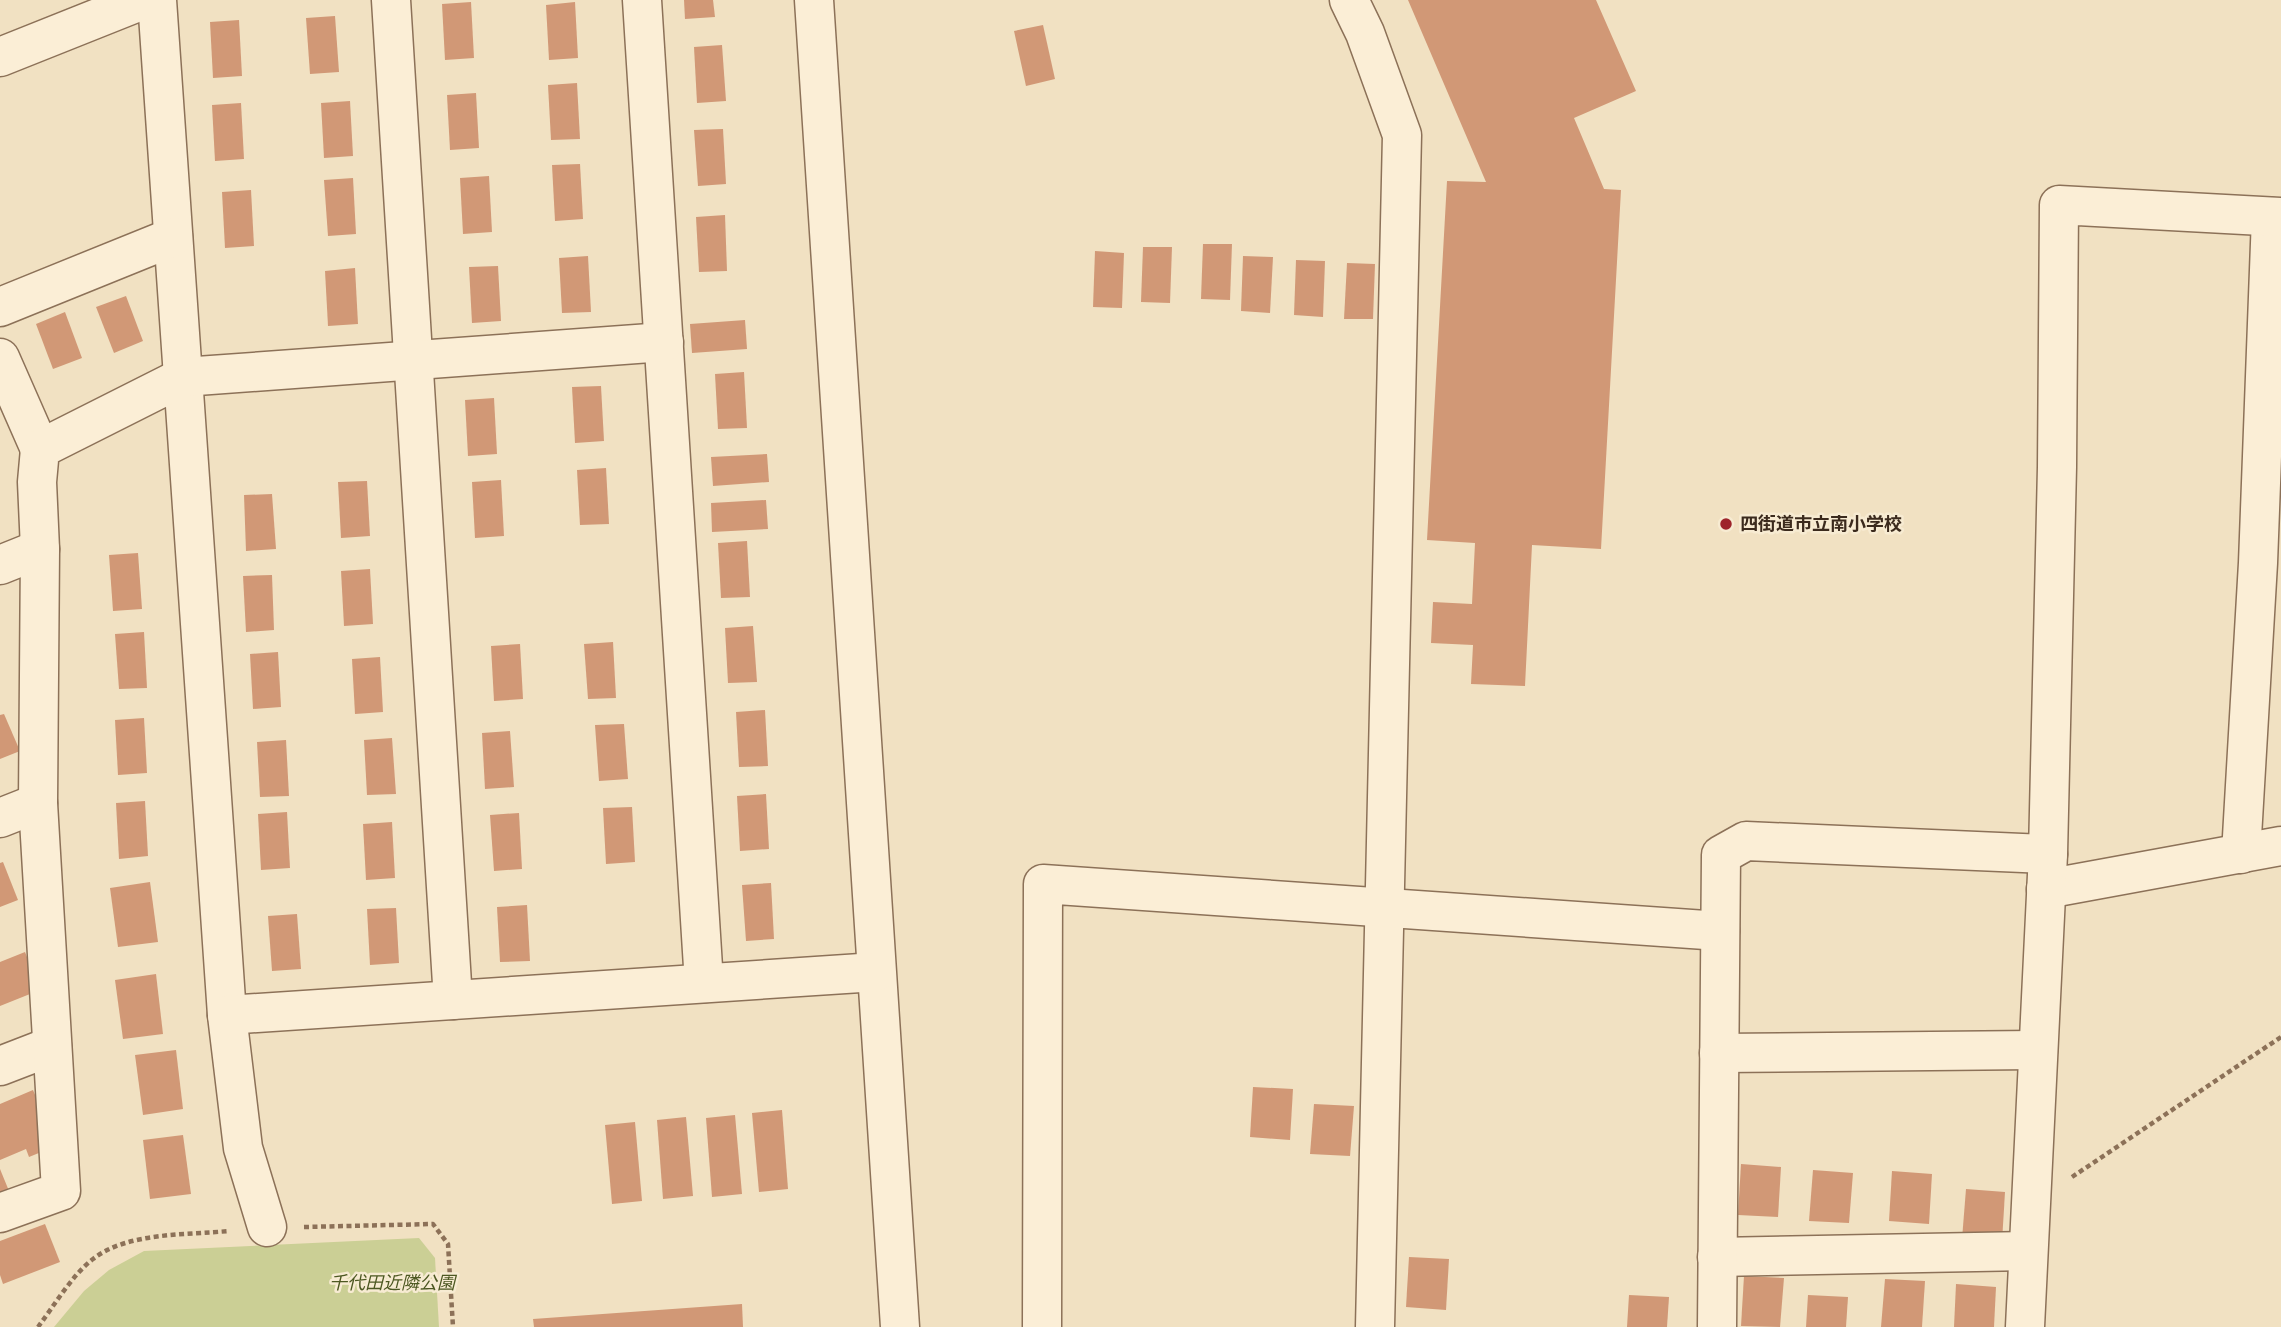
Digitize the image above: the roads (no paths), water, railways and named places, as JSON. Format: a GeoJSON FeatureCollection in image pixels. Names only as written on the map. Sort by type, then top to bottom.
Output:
{"type":"FeatureCollection","features":[{"type":"Feature","properties":{"kind":"street"},"geometry":{"type":"LineString","coordinates":[[0,57],[143,0]]}},
{"type":"Feature","properties":{"kind":"street"},"geometry":{"type":"LineString","coordinates":[[157,0],[227,1015],[243,1148],[267,1227]]}},
{"type":"Feature","properties":{"kind":"street"},"geometry":{"type":"LineString","coordinates":[[391,0],[453,1000]]}},
{"type":"Feature","properties":{"kind":"street"},"geometry":{"type":"LineString","coordinates":[[642,0],[704,983]]}},
{"type":"Feature","properties":{"kind":"street"},"geometry":{"type":"LineString","coordinates":[[814,0],[900,1327]]}},
{"type":"Feature","properties":{"kind":"street"},"geometry":{"type":"LineString","coordinates":[[1349,0],[1402,135],[1375,1327]]}},
{"type":"Feature","properties":{"kind":"street"},"geometry":{"type":"LineString","coordinates":[[2025,1327],[2047,871],[2057,479],[2059,205],[2276,217],[2241,854]]}},
{"type":"Feature","properties":{"kind":"street"},"geometry":{"type":"LineString","coordinates":[[0,307],[173,237]]}},
{"type":"Feature","properties":{"kind":"street"},"geometry":{"type":"LineString","coordinates":[[40,449],[183,377],[664,342]]}},
{"type":"Feature","properties":{"kind":"street"},"geometry":{"type":"LineString","coordinates":[[0,358],[40,449],[37,482],[40,549],[38,803],[61,1191],[0,1213]]}},
{"type":"Feature","properties":{"kind":"street"},"geometry":{"type":"LineString","coordinates":[[0,565],[40,549]]}},
{"type":"Feature","properties":{"kind":"street"},"geometry":{"type":"LineString","coordinates":[[0,818],[38,803]]}},
{"type":"Feature","properties":{"kind":"street"},"geometry":{"type":"LineString","coordinates":[[1717,1327],[1721,855],[1746,841],[2047,871],[2241,854],[2281,846]]}},
{"type":"Feature","properties":{"kind":"street"},"geometry":{"type":"LineString","coordinates":[[1042,1327],[1043,884],[1720,931]]}},
{"type":"Feature","properties":{"kind":"street"},"geometry":{"type":"LineString","coordinates":[[227,1015],[876,972]]}},
{"type":"Feature","properties":{"kind":"street"},"geometry":{"type":"LineString","coordinates":[[0,1066],[52,1045]]}},
{"type":"Feature","properties":{"kind":"street"},"geometry":{"type":"LineString","coordinates":[[1719,1053],[2038,1050]]}},
{"type":"Feature","properties":{"kind":"street"},"geometry":{"type":"LineString","coordinates":[[1717,1256],[2028,1251]]}},
{"type":"Feature","properties":{"kind":"place","name":"四街道市立南小学校"},"geometry":{"type":"Point","coordinates":[1726,524]}},
{"type":"Feature","properties":{"kind":"park label","name":"千代田近隣公園"},"geometry":{"type":"Point","coordinates":[392,1283]}}]}
